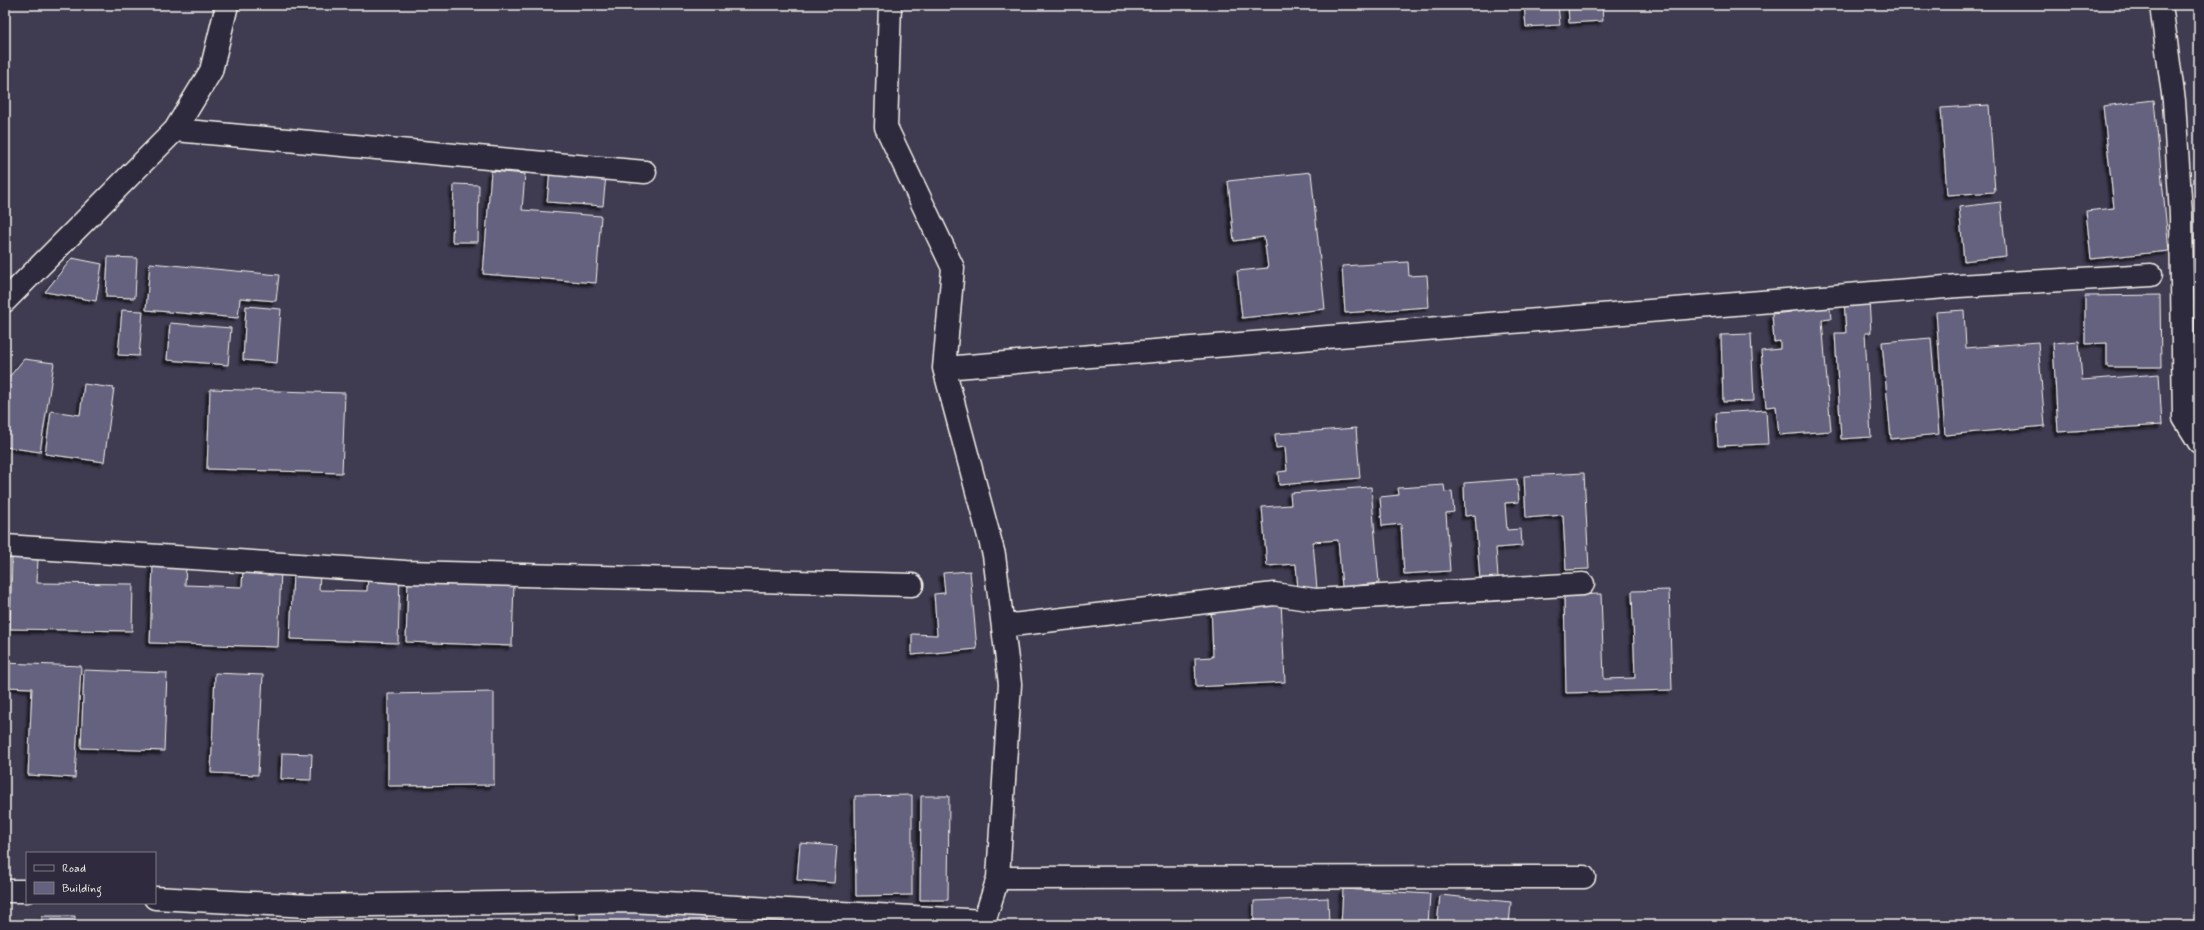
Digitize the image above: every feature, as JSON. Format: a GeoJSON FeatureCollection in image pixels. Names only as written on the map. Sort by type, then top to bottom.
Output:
{"type":"FeatureCollection","features":[{"type":"Feature","properties":{"kind":"street"},"geometry":{"type":"LineString","coordinates":[[5,301],[175,130],[211,71],[227,5]]}},
{"type":"Feature","properties":{"kind":"street"},"geometry":{"type":"LineString","coordinates":[[156,898],[309,906],[630,901],[984,923],[998,878],[1010,684],[994,555],[944,368],[953,268],[886,127],[890,5]]}},
{"type":"Feature","properties":{"kind":"street"},"geometry":{"type":"LineString","coordinates":[[2161,5],[2174,101],[2181,215],[2184,418],[2199,442]]}},
{"type":"Feature","properties":{"kind":"street"},"geometry":{"type":"LineString","coordinates":[[175,130],[645,172]]}},
{"type":"Feature","properties":{"kind":"street"},"geometry":{"type":"LineString","coordinates":[[944,368],[1950,286],[2150,275]]}},
{"type":"Feature","properties":{"kind":"street"},"geometry":{"type":"LineString","coordinates":[[5,546],[406,572],[912,585]]}},
{"type":"Feature","properties":{"kind":"street"},"geometry":{"type":"LineString","coordinates":[[1003,626],[1274,594],[1315,600],[1583,584]]}},
{"type":"Feature","properties":{"kind":"street"},"geometry":{"type":"LineString","coordinates":[[998,878],[1584,877]]}},
{"type":"Feature","properties":{"kind":"street"},"geometry":{"type":"LineString","coordinates":[[5,891],[26,891]]}},
{"type":"Feature","properties":{"kind":"building"},"geometry":{"type":"Polygon","coordinates":[[[1524,5],[1558,5],[1560,25],[1526,27],[1524,5]]]}},
{"type":"Feature","properties":{"kind":"building"},"geometry":{"type":"Polygon","coordinates":[[[1568,5],[1602,5],[1603,21],[1569,23],[1568,5]]]}},
{"type":"Feature","properties":{"kind":"building"},"geometry":{"type":"Polygon","coordinates":[[[2154,100],[2169,251],[2091,259],[2086,211],[2114,208],[2103,106],[2154,100]]]}},
{"type":"Feature","properties":{"kind":"building"},"geometry":{"type":"Polygon","coordinates":[[[1989,105],[1995,192],[1947,195],[1941,108],[1989,105]]]}},
{"type":"Feature","properties":{"kind":"building"},"geometry":{"type":"Polygon","coordinates":[[[550,170],[606,175],[603,206],[547,202],[550,170]]]}},
{"type":"Feature","properties":{"kind":"building"},"geometry":{"type":"Polygon","coordinates":[[[491,171],[525,174],[522,210],[601,216],[596,283],[483,274],[491,171]]]}},
{"type":"Feature","properties":{"kind":"building"},"geometry":{"type":"Polygon","coordinates":[[[1311,172],[1325,309],[1242,318],[1237,271],[1268,268],[1264,237],[1234,241],[1228,181],[1311,172]]]}},
{"type":"Feature","properties":{"kind":"building"},"geometry":{"type":"Polygon","coordinates":[[[454,184],[479,185],[478,242],[452,242],[454,184]]]}},
{"type":"Feature","properties":{"kind":"building"},"geometry":{"type":"Polygon","coordinates":[[[2001,202],[2006,256],[1964,261],[1959,207],[2001,202]]]}},
{"type":"Feature","properties":{"kind":"building"},"geometry":{"type":"Polygon","coordinates":[[[108,257],[137,258],[135,298],[106,297],[108,257]]]}},
{"type":"Feature","properties":{"kind":"building"},"geometry":{"type":"Polygon","coordinates":[[[72,258],[102,264],[96,301],[45,292],[72,258]]]}},
{"type":"Feature","properties":{"kind":"building"},"geometry":{"type":"Polygon","coordinates":[[[1408,262],[1409,276],[1427,275],[1429,307],[1345,313],[1342,266],[1408,262]]]}},
{"type":"Feature","properties":{"kind":"building"},"geometry":{"type":"Polygon","coordinates":[[[150,263],[279,275],[276,301],[240,298],[238,318],[146,310],[150,263]]]}},
{"type":"Feature","properties":{"kind":"building"},"geometry":{"type":"Polygon","coordinates":[[[2160,295],[2161,367],[2107,367],[2107,343],[2085,344],[2085,296],[2160,295]]]}},
{"type":"Feature","properties":{"kind":"building"},"geometry":{"type":"Polygon","coordinates":[[[1869,299],[1871,333],[1865,333],[1871,437],[1841,439],[1835,333],[1846,333],[1844,300],[1869,299]]]}},
{"type":"Feature","properties":{"kind":"building"},"geometry":{"type":"Polygon","coordinates":[[[1829,300],[1831,319],[1822,320],[1831,431],[1779,435],[1776,406],[1766,407],[1761,351],[1780,349],[1780,341],[1774,342],[1772,314],[1791,312],[1790,304],[1829,300]]]}},
{"type":"Feature","properties":{"kind":"building"},"geometry":{"type":"Polygon","coordinates":[[[246,306],[281,309],[277,363],[243,360],[246,306]]]}},
{"type":"Feature","properties":{"kind":"building"},"geometry":{"type":"Polygon","coordinates":[[[122,310],[143,311],[139,356],[118,355],[122,310]]]}},
{"type":"Feature","properties":{"kind":"building"},"geometry":{"type":"Polygon","coordinates":[[[1964,310],[1966,348],[2038,342],[2045,426],[1945,435],[1936,312],[1964,310]]]}},
{"type":"Feature","properties":{"kind":"building"},"geometry":{"type":"Polygon","coordinates":[[[170,323],[231,328],[228,365],[167,360],[170,323]]]}},
{"type":"Feature","properties":{"kind":"building"},"geometry":{"type":"Polygon","coordinates":[[[1751,334],[1754,401],[1723,402],[1721,335],[1751,334]]]}},
{"type":"Feature","properties":{"kind":"building"},"geometry":{"type":"Polygon","coordinates":[[[1931,338],[1939,434],[1891,439],[1882,342],[1931,338]]]}},
{"type":"Feature","properties":{"kind":"building"},"geometry":{"type":"Polygon","coordinates":[[[2079,341],[2082,380],[2159,374],[2162,425],[2058,432],[2053,343],[2079,341]]]}},
{"type":"Feature","properties":{"kind":"building"},"geometry":{"type":"Polygon","coordinates":[[[24,359],[54,363],[40,452],[5,447],[5,382],[24,359]]]}},
{"type":"Feature","properties":{"kind":"building"},"geometry":{"type":"Polygon","coordinates":[[[84,384],[114,388],[104,462],[45,454],[51,411],[80,415],[84,384]]]}},
{"type":"Feature","properties":{"kind":"building"},"geometry":{"type":"Polygon","coordinates":[[[210,389],[345,393],[342,473],[207,469],[210,389]]]}},
{"type":"Feature","properties":{"kind":"building"},"geometry":{"type":"Polygon","coordinates":[[[1766,410],[1768,444],[1718,446],[1716,413],[1766,410]]]}},
{"type":"Feature","properties":{"kind":"building"},"geometry":{"type":"Polygon","coordinates":[[[1356,428],[1360,478],[1279,485],[1278,472],[1287,471],[1285,447],[1276,448],[1275,434],[1356,428]]]}},
{"type":"Feature","properties":{"kind":"building"},"geometry":{"type":"Polygon","coordinates":[[[1584,473],[1589,569],[1566,570],[1563,515],[1526,518],[1524,476],[1584,473]]]}},
{"type":"Feature","properties":{"kind":"building"},"geometry":{"type":"Polygon","coordinates":[[[1517,479],[1519,502],[1505,503],[1507,530],[1521,529],[1522,546],[1496,548],[1498,578],[1480,580],[1475,515],[1465,516],[1464,483],[1517,479]]]}},
{"type":"Feature","properties":{"kind":"building"},"geometry":{"type":"Polygon","coordinates":[[[1444,485],[1445,492],[1452,491],[1454,512],[1446,513],[1450,571],[1404,574],[1401,524],[1382,526],[1380,497],[1399,495],[1398,488],[1444,485]]]}},
{"type":"Feature","properties":{"kind":"building"},"geometry":{"type":"Polygon","coordinates":[[[1371,487],[1379,583],[1342,587],[1338,540],[1313,542],[1317,589],[1298,590],[1296,564],[1267,566],[1262,507],[1291,505],[1290,493],[1371,487]]]}},
{"type":"Feature","properties":{"kind":"building"},"geometry":{"type":"Polygon","coordinates":[[[12,556],[38,556],[37,583],[133,584],[132,631],[10,629],[12,556]]]}},
{"type":"Feature","properties":{"kind":"building"},"geometry":{"type":"Polygon","coordinates":[[[153,565],[186,566],[185,585],[242,587],[243,568],[281,569],[278,647],[150,643],[153,565]]]}},
{"type":"Feature","properties":{"kind":"building"},"geometry":{"type":"Polygon","coordinates":[[[970,571],[977,649],[912,655],[912,634],[937,635],[934,594],[945,593],[943,573],[970,571]]]}},
{"type":"Feature","properties":{"kind":"building"},"geometry":{"type":"Polygon","coordinates":[[[293,573],[320,574],[319,590],[367,591],[368,575],[400,576],[398,643],[290,639],[293,573]]]}},
{"type":"Feature","properties":{"kind":"building"},"geometry":{"type":"Polygon","coordinates":[[[408,578],[514,582],[512,646],[406,642],[408,578]]]}},
{"type":"Feature","properties":{"kind":"building"},"geometry":{"type":"Polygon","coordinates":[[[1669,590],[1672,690],[1566,693],[1564,595],[1601,594],[1604,679],[1635,678],[1632,591],[1669,590]]]}},
{"type":"Feature","properties":{"kind":"building"},"geometry":{"type":"Polygon","coordinates":[[[1281,601],[1285,682],[1196,687],[1195,658],[1213,657],[1211,605],[1281,601]]]}},
{"type":"Feature","properties":{"kind":"building"},"geometry":{"type":"Polygon","coordinates":[[[5,663],[81,666],[75,778],[28,775],[32,688],[5,687],[5,663]]]}},
{"type":"Feature","properties":{"kind":"building"},"geometry":{"type":"Polygon","coordinates":[[[84,670],[167,673],[164,751],[81,748],[84,670]]]}},
{"type":"Feature","properties":{"kind":"building"},"geometry":{"type":"Polygon","coordinates":[[[215,673],[263,675],[258,775],[211,773],[215,673]]]}},
{"type":"Feature","properties":{"kind":"building"},"geometry":{"type":"Polygon","coordinates":[[[494,692],[494,785],[388,786],[388,694],[494,692]]]}},
{"type":"Feature","properties":{"kind":"building"},"geometry":{"type":"Polygon","coordinates":[[[282,753],[312,754],[311,780],[281,779],[282,753]]]}},
{"type":"Feature","properties":{"kind":"building"},"geometry":{"type":"Polygon","coordinates":[[[912,795],[912,895],[856,896],[855,796],[912,795]]]}},
{"type":"Feature","properties":{"kind":"building"},"geometry":{"type":"Polygon","coordinates":[[[921,796],[949,796],[948,900],[920,900],[921,796]]]}},
{"type":"Feature","properties":{"kind":"building"},"geometry":{"type":"Polygon","coordinates":[[[800,843],[837,846],[834,883],[797,880],[800,843]]]}},
{"type":"Feature","properties":{"kind":"building"},"geometry":{"type":"Polygon","coordinates":[[[1343,889],[1430,894],[1428,925],[1341,925],[1343,889]]]}},
{"type":"Feature","properties":{"kind":"building"},"geometry":{"type":"Polygon","coordinates":[[[1440,895],[1511,902],[1509,925],[1437,925],[1440,895]]]}},
{"type":"Feature","properties":{"kind":"building"},"geometry":{"type":"Polygon","coordinates":[[[1328,898],[1329,925],[1254,925],[1254,901],[1328,898]]]}},
{"type":"Feature","properties":{"kind":"building"},"geometry":{"type":"Polygon","coordinates":[[[580,909],[706,911],[706,925],[580,925],[580,909]]]}},
{"type":"Feature","properties":{"kind":"building"},"geometry":{"type":"Polygon","coordinates":[[[723,915],[783,916],[783,925],[723,925],[723,915]]]}},
{"type":"Feature","properties":{"kind":"building"},"geometry":{"type":"Polygon","coordinates":[[[42,916],[75,916],[75,925],[42,925],[42,916]]]}},
{"type":"Feature","properties":{"kind":"building"},"geometry":{"type":"Polygon","coordinates":[[[788,919],[817,919],[817,925],[788,925],[788,919]]]}}]}
